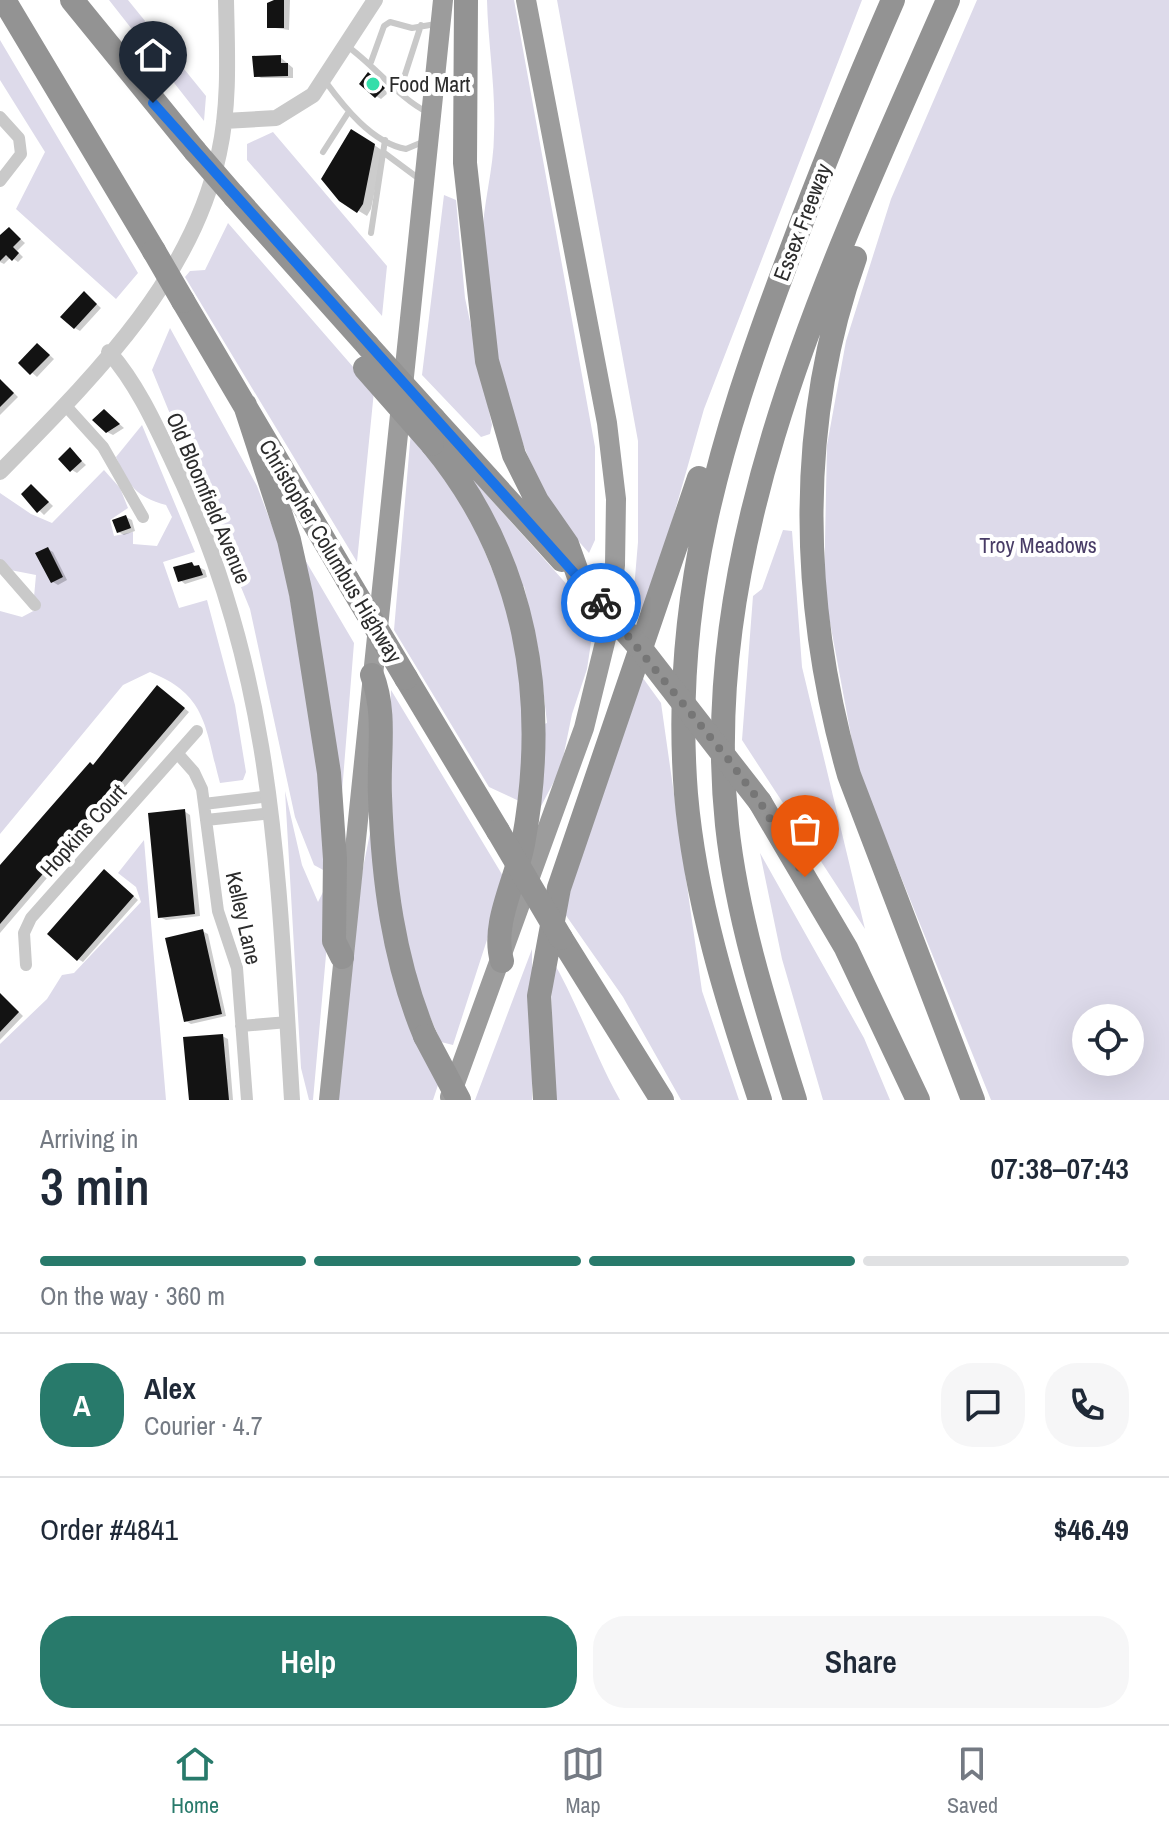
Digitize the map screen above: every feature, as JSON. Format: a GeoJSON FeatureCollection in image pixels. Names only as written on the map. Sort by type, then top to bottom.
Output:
{"type":"FeatureCollection","features":[{"type":"Feature","properties":{"kind":"highway","name":"Christopher Columbus Highway"},"geometry":{"type":"LineString","coordinates":[[4,0],[561,938],[662,1100]]}},
{"type":"Feature","properties":{"kind":"highway"},"geometry":{"type":"LineString","coordinates":[[72,0],[195,151],[277,245],[285,273],[366,357],[434,419],[580,580],[642,650],[760,802],[846,948],[918,1100]]}},
{"type":"Feature","properties":{"kind":"highway"},"geometry":{"type":"LineString","coordinates":[[329,1100],[431,114],[431,24],[443,0]]}},
{"type":"Feature","properties":{"kind":"highway"},"geometry":{"type":"LineString","coordinates":[[466,0],[465,163],[487,361],[514,455],[537,501],[567,544],[580,580]]}},
{"type":"Feature","properties":{"kind":"highway"},"geometry":{"type":"LineString","coordinates":[[449,1100],[502,961],[592,700],[608,630],[616,535],[607,423],[526,0]]}},
{"type":"Feature","properties":{"kind":"highway","name":"Essex Freeway"},"geometry":{"type":"LineString","coordinates":[[721,449],[805,211],[893,0]]}},
{"type":"Feature","properties":{"kind":"highway"},"geometry":{"type":"LineString","coordinates":[[795,1100],[755,962],[732,864],[723,741],[728,650],[749,524],[764,467],[846,237],[948,0]]}},
{"type":"Feature","properties":{"kind":"highway"},"geometry":{"type":"LineString","coordinates":[[900,111],[851,269],[825,374],[813,459],[811,568],[824,677],[849,775],[973,1100]]}},
{"type":"Feature","properties":{"kind":"highway"},"geometry":{"type":"LineString","coordinates":[[366,357],[467,491],[499,551],[519,606],[531,663],[534,736],[531,790],[522,848],[496,943],[502,961]]}},
{"type":"Feature","properties":{"kind":"highway"},"geometry":{"type":"LineString","coordinates":[[245,405],[289,540],[303,605],[332,801],[334,941],[342,957]]}},
{"type":"Feature","properties":{"kind":"highway"},"geometry":{"type":"LineString","coordinates":[[545,1100],[539,996],[559,888],[706,460],[721,449]]}},
{"type":"Feature","properties":{"kind":"highway"},"geometry":{"type":"LineString","coordinates":[[721,449],[705,511],[690,602],[683,714],[686,794],[705,912],[760,1100]]}},
{"type":"Feature","properties":{"kind":"highway"},"geometry":{"type":"LineString","coordinates":[[372,675],[381,697],[380,798],[390,913],[405,980],[425,1036],[459,1100]]}},
{"type":"Feature","properties":{"kind":"highway"},"geometry":{"type":"LineString","coordinates":[[628,1049],[627,1067],[644,1100]]}},
{"type":"Feature","properties":{"kind":"street"},"geometry":{"type":"LineString","coordinates":[[0,472],[65,405],[148,305],[199,221],[212,186],[224,121],[226,0]]}},
{"type":"Feature","properties":{"kind":"street"},"geometry":{"type":"LineString","coordinates":[[224,121],[276,118],[298,107],[325,81],[375,0]]}},
{"type":"Feature","properties":{"kind":"street"},"geometry":{"type":"LineString","coordinates":[[0,117],[19,138],[21,154],[0,181]]}},
{"type":"Feature","properties":{"kind":"street","name":"Old Bloomfield Avenue"},"geometry":{"type":"LineString","coordinates":[[109,352],[123,368],[144,404],[207,541],[245,658],[271,805],[292,1100]]}},
{"type":"Feature","properties":{"kind":"street"},"geometry":{"type":"LineString","coordinates":[[65,405],[103,447],[143,517]]}},
{"type":"Feature","properties":{"kind":"street"},"geometry":{"type":"LineString","coordinates":[[0,565],[35,605]]}},
{"type":"Feature","properties":{"kind":"street","name":"Hopkins Court"},"geometry":{"type":"LineString","coordinates":[[26,965],[24,933],[31,918],[197,731]]}},
{"type":"Feature","properties":{"kind":"street","name":"Kelley Lane"},"geometry":{"type":"LineString","coordinates":[[178,754],[199,779],[218,911],[237,968],[247,1100]]}},
{"type":"Feature","properties":{"kind":"street"},"geometry":{"type":"LineString","coordinates":[[204,804],[271,805]]}},
{"type":"Feature","properties":{"kind":"street"},"geometry":{"type":"LineString","coordinates":[[206,820],[271,805]]}},
{"type":"Feature","properties":{"kind":"street"},"geometry":{"type":"LineString","coordinates":[[241,1026],[288,1022]]}},
{"type":"Feature","properties":{"kind":"lane"},"geometry":{"type":"LineString","coordinates":[[371,62],[384,26],[390,22],[412,28],[431,24]]}},
{"type":"Feature","properties":{"kind":"lane"},"geometry":{"type":"LineString","coordinates":[[400,90],[431,24]]}},
{"type":"Feature","properties":{"kind":"lane"},"geometry":{"type":"LineString","coordinates":[[347,46],[371,62],[414,106],[431,114]]}},
{"type":"Feature","properties":{"kind":"lane"},"geometry":{"type":"LineString","coordinates":[[325,81],[348,113],[385,140],[406,149],[428,139]]}},
{"type":"Feature","properties":{"kind":"lane"},"geometry":{"type":"LineString","coordinates":[[323,152],[348,113]]}},
{"type":"Feature","properties":{"kind":"lane"},"geometry":{"type":"LineString","coordinates":[[371,233],[385,140]]}},
{"type":"Feature","properties":{"kind":"lane"},"geometry":{"type":"LineString","coordinates":[[383,152],[424,183]]}},
{"type":"Feature","properties":{"kind":"green space"},"geometry":{"type":"Polygon","coordinates":[[[109,0],[128,0],[206,96],[204,121],[109,0]]]}},
{"type":"Feature","properties":{"kind":"green space"},"geometry":{"type":"Polygon","coordinates":[[[487,0],[514,0],[595,447],[595,540],[589,553],[565,523],[527,453],[512,414],[493,333],[482,240],[494,134],[487,0]]]}},
{"type":"Feature","properties":{"kind":"green space"},"geometry":{"type":"Polygon","coordinates":[[[557,0],[862,0],[704,409],[667,539],[642,611],[633,601],[638,542],[638,441],[557,0]]]}},
{"type":"Feature","properties":{"kind":"green space","name":"Troy Meadows"},"geometry":{"type":"Polygon","coordinates":[[[977,0],[1169,0],[1169,1100],[991,1100],[857,768],[824,590],[827,445],[846,341],[891,199],[977,0]]]}},
{"type":"Feature","properties":{"kind":"green space"},"geometry":{"type":"Polygon","coordinates":[[[0,40],[138,273],[116,299],[16,209],[45,152],[0,80],[0,40]]]}},
{"type":"Feature","properties":{"kind":"green space"},"geometry":{"type":"Polygon","coordinates":[[[273,132],[387,266],[382,316],[247,160],[247,144],[273,132]]]}},
{"type":"Feature","properties":{"kind":"green space"},"geometry":{"type":"Polygon","coordinates":[[[444,195],[456,200],[465,298],[492,425],[490,434],[481,437],[422,375],[444,195]]]}},
{"type":"Feature","properties":{"kind":"green space"},"geometry":{"type":"Polygon","coordinates":[[[228,223],[374,391],[357,562],[185,277],[190,271],[205,270],[228,223]]]}},
{"type":"Feature","properties":{"kind":"green space"},"geometry":{"type":"Polygon","coordinates":[[[170,328],[257,486],[283,555],[322,798],[325,871],[314,865],[295,817],[250,609],[152,370],[170,328]]]}},
{"type":"Feature","properties":{"kind":"green space"},"geometry":{"type":"Polygon","coordinates":[[[142,425],[195,552],[163,562],[179,608],[207,600],[235,705],[246,772],[243,780],[220,783],[207,730],[194,703],[169,681],[150,672],[123,685],[0,834],[0,611],[22,617],[39,608],[34,597],[36,575],[0,568],[0,493],[31,514],[52,523],[104,470],[120,488],[128,508],[110,520],[114,536],[133,532],[133,544],[157,546],[172,517],[166,505],[147,498],[134,488],[116,457],[142,425]]]}},
{"type":"Feature","properties":{"kind":"green space"},"geometry":{"type":"Polygon","coordinates":[[[411,431],[469,513],[511,616],[523,676],[525,736],[519,801],[489,787],[394,630],[411,431]]]}},
{"type":"Feature","properties":{"kind":"green space"},"geometry":{"type":"Polygon","coordinates":[[[461,466],[595,616],[587,669],[572,714],[561,768],[538,812],[542,725],[547,723],[539,653],[524,586],[520,587],[461,466]]]}},
{"type":"Feature","properties":{"kind":"green space"},"geometry":{"type":"Polygon","coordinates":[[[783,530],[792,531],[802,667],[865,929],[742,740],[753,596],[762,589],[783,530]]]}},
{"type":"Feature","properties":{"kind":"green space"},"geometry":{"type":"Polygon","coordinates":[[[304,558],[354,643],[342,792],[304,558]]]}},
{"type":"Feature","properties":{"kind":"green space"},"geometry":{"type":"Polygon","coordinates":[[[640,674],[661,703],[702,991],[739,1100],[681,1100],[623,997],[558,904],[640,674]]]}},
{"type":"Feature","properties":{"kind":"green space"},"geometry":{"type":"Polygon","coordinates":[[[391,690],[506,881],[453,1045],[441,1042],[408,959],[399,925],[389,827],[391,690]]]}},
{"type":"Feature","properties":{"kind":"green space"},"geometry":{"type":"Polygon","coordinates":[[[285,791],[302,865],[318,902],[329,880],[327,944],[313,1100],[309,1100],[301,1068],[285,791]]]}},
{"type":"Feature","properties":{"kind":"green space"},"geometry":{"type":"Polygon","coordinates":[[[372,823],[439,1082],[433,1100],[338,1100],[362,873],[372,823]]]}},
{"type":"Feature","properties":{"kind":"green space"},"geometry":{"type":"Polygon","coordinates":[[[144,840],[166,1100],[0,1100],[0,1044],[47,999],[62,975],[74,973],[141,902],[136,887],[118,873],[144,840]]]}},
{"type":"Feature","properties":{"kind":"green space"},"geometry":{"type":"Polygon","coordinates":[[[760,853],[864,1038],[890,1100],[823,1100],[782,959],[760,853]]]}},
{"type":"Feature","properties":{"kind":"green space"},"geometry":{"type":"Polygon","coordinates":[[[532,949],[532,1100],[475,1100],[532,949]]]}},
{"type":"Feature","properties":{"kind":"green space"},"geometry":{"type":"Polygon","coordinates":[[[551,958],[570,993],[620,1100],[552,1100],[551,958]]]}},
{"type":"Feature","properties":{"kind":"building"},"geometry":{"type":"Polygon","coordinates":[[[284,0],[284,28],[267,28],[267,3],[284,0]]]}},
{"type":"Feature","properties":{"kind":"building"},"geometry":{"type":"Polygon","coordinates":[[[281,55],[281,63],[288,63],[288,76],[254,77],[252,56],[281,55]]]}},
{"type":"Feature","properties":{"kind":"building","name":"Food Mart"},"geometry":{"type":"Polygon","coordinates":[[[368,72],[385,88],[375,98],[359,84],[368,72]]]}},
{"type":"Feature","properties":{"kind":"building"},"geometry":{"type":"Polygon","coordinates":[[[351,129],[375,144],[363,204],[357,213],[339,201],[321,179],[351,129]]]}},
{"type":"Feature","properties":{"kind":"building"},"geometry":{"type":"Polygon","coordinates":[[[9,227],[21,239],[13,247],[19,253],[12,261],[6,255],[0,261],[0,235],[9,227]]]}},
{"type":"Feature","properties":{"kind":"building"},"geometry":{"type":"Polygon","coordinates":[[[84,291],[97,304],[74,329],[60,317],[84,291]]]}},
{"type":"Feature","properties":{"kind":"building"},"geometry":{"type":"Polygon","coordinates":[[[37,343],[50,355],[30,375],[18,363],[37,343]]]}},
{"type":"Feature","properties":{"kind":"building"},"geometry":{"type":"Polygon","coordinates":[[[0,379],[14,393],[0,407],[0,379]]]}},
{"type":"Feature","properties":{"kind":"building"},"geometry":{"type":"Polygon","coordinates":[[[104,409],[120,424],[106,433],[92,420],[104,409]]]}},
{"type":"Feature","properties":{"kind":"building"},"geometry":{"type":"Polygon","coordinates":[[[70,447],[82,461],[70,472],[58,459],[70,447]]]}},
{"type":"Feature","properties":{"kind":"building"},"geometry":{"type":"Polygon","coordinates":[[[31,484],[49,502],[37,513],[21,494],[31,484]]]}},
{"type":"Feature","properties":{"kind":"building"},"geometry":{"type":"Polygon","coordinates":[[[126,515],[131,528],[117,533],[112,520],[126,515]]]}},
{"type":"Feature","properties":{"kind":"building"},"geometry":{"type":"Polygon","coordinates":[[[48,547],[63,577],[51,583],[35,553],[48,547]]]}},
{"type":"Feature","properties":{"kind":"building"},"geometry":{"type":"Polygon","coordinates":[[[192,562],[194,566],[199,565],[203,575],[178,582],[173,567],[192,562]]]}},
{"type":"Feature","properties":{"kind":"building"},"geometry":{"type":"Polygon","coordinates":[[[157,685],[185,708],[0,924],[0,865],[90,762],[93,765],[157,685]]]}},
{"type":"Feature","properties":{"kind":"building"},"geometry":{"type":"Polygon","coordinates":[[[185,809],[195,914],[158,918],[148,813],[185,809]]]}},
{"type":"Feature","properties":{"kind":"building"},"geometry":{"type":"Polygon","coordinates":[[[104,869],[134,896],[77,961],[47,934],[104,869]]]}},
{"type":"Feature","properties":{"kind":"building"},"geometry":{"type":"Polygon","coordinates":[[[203,929],[222,1014],[184,1022],[165,938],[203,929]]]}},
{"type":"Feature","properties":{"kind":"building"},"geometry":{"type":"Polygon","coordinates":[[[0,993],[19,1012],[0,1032],[0,993]]]}},
{"type":"Feature","properties":{"kind":"building"},"geometry":{"type":"Polygon","coordinates":[[[223,1034],[229,1100],[189,1100],[183,1037],[223,1034]]]}},
{"type":"Feature","properties":{"kind":"way so far"},"geometry":{"type":"LineString","coordinates":[[601,603],[728,759],[760,802],[805,877]]}},
{"type":"Feature","properties":{"kind":"place","name":"Food Mart"},"geometry":{"type":"Point","coordinates":[373,84]}},
{"type":"Feature","properties":{"kind":"route"},"geometry":{"type":"LineString","coordinates":[[153,103],[601,603]]}}]}
